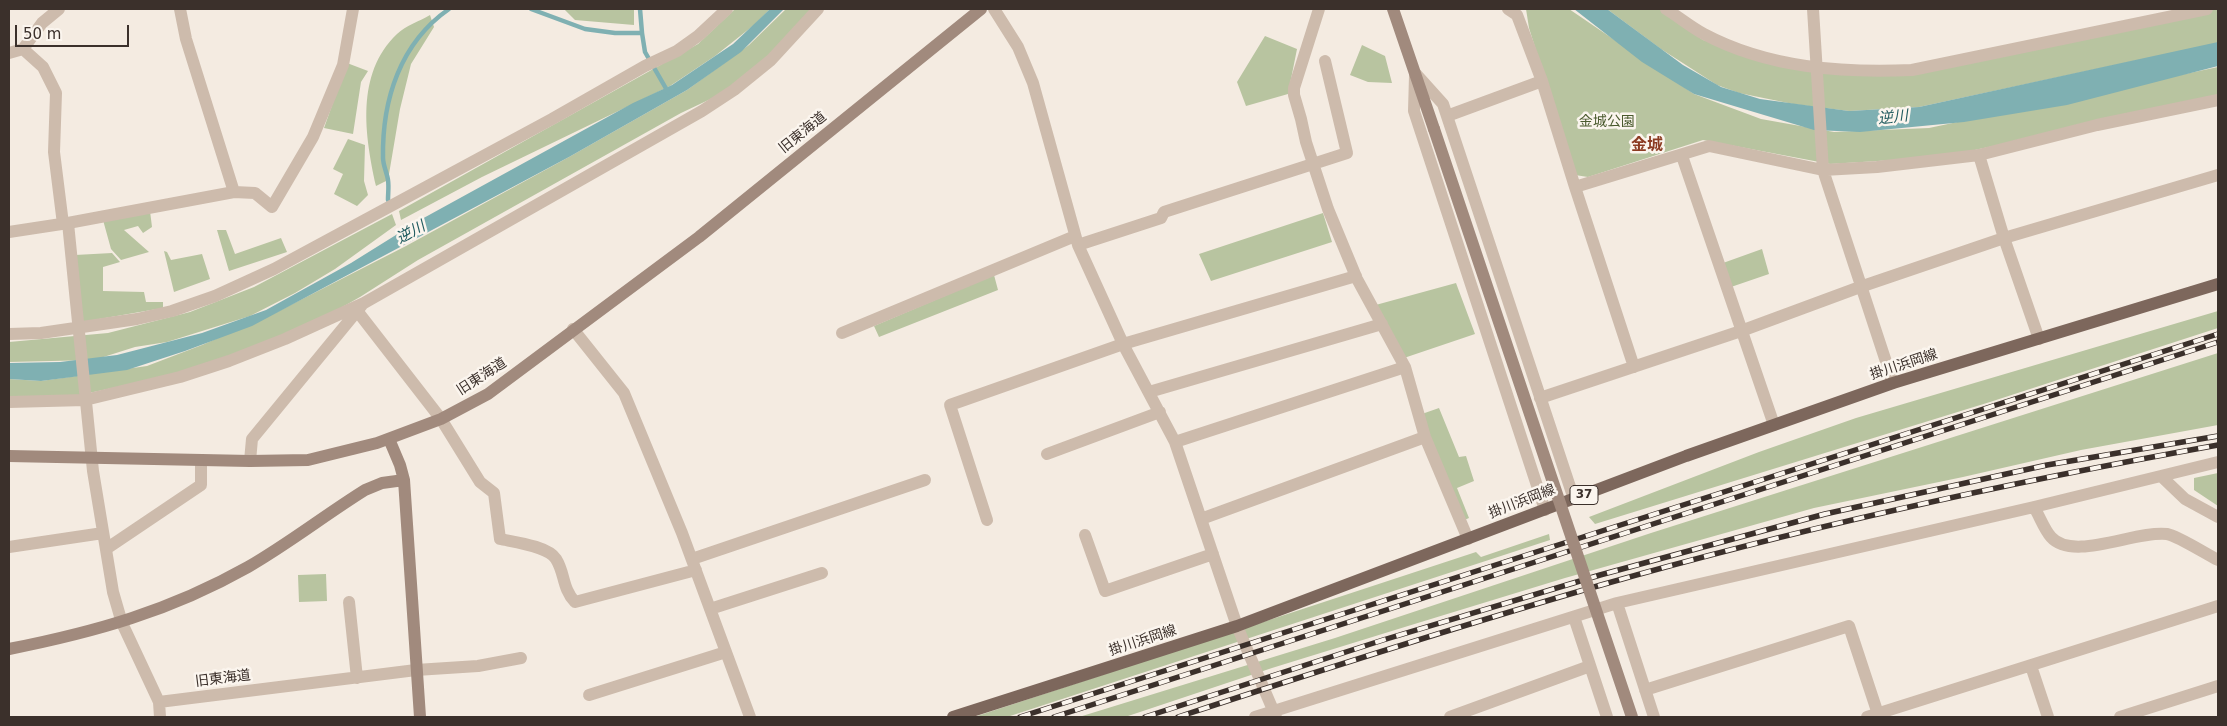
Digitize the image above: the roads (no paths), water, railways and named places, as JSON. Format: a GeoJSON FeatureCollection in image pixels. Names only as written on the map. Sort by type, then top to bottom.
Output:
{"type":"FeatureCollection","features":[{"type":"Feature","properties":{"kind":"main road","name":"掛川浜岡線"},"geometry":{"type":"LineString","coordinates":[[953,717],[1238,626],[1774,425],[1893,384],[2218,284]]}},
{"type":"Feature","properties":{"kind":"street"},"geometry":{"type":"LineString","coordinates":[[9,53],[23,49],[42,23],[59,9]]}},
{"type":"Feature","properties":{"kind":"street"},"geometry":{"type":"LineString","coordinates":[[180,9],[186,39],[234,192]]}},
{"type":"Feature","properties":{"kind":"street"},"geometry":{"type":"LineString","coordinates":[[9,232],[66,224],[234,192],[255,194],[272,206],[314,137],[343,65],[353,9]]}},
{"type":"Feature","properties":{"kind":"street"},"geometry":{"type":"LineString","coordinates":[[9,334],[78,330],[138,319],[172,311],[215,296],[257,277],[552,119],[645,66],[664,58],[698,36],[727,9]]}},
{"type":"Feature","properties":{"kind":"street"},"geometry":{"type":"LineString","coordinates":[[9,402],[85,396],[180,377],[229,361],[361,308],[718,101],[771,60],[818,9]]}},
{"type":"Feature","properties":{"kind":"street","name":"旧東海道"},"geometry":{"type":"LineString","coordinates":[[9,456],[250,462],[308,460],[389,439],[441,419],[488,394],[699,237],[981,9]]}},
{"type":"Feature","properties":{"kind":"street"},"geometry":{"type":"LineString","coordinates":[[994,9],[1018,47],[1033,83],[1077,241],[1123,344],[1175,442],[1238,626],[1275,714]]}},
{"type":"Feature","properties":{"kind":"street"},"geometry":{"type":"LineString","coordinates":[[1318,9],[1294,88],[1294,96],[1312,164],[1356,276],[1405,367],[1425,437],[1468,539]]}},
{"type":"Feature","properties":{"kind":"street"},"geometry":{"type":"LineString","coordinates":[[1393,9],[1632,717]]}},
{"type":"Feature","properties":{"kind":"street"},"geometry":{"type":"LineString","coordinates":[[1508,9],[1518,15],[1542,81],[1634,367]]}},
{"type":"Feature","properties":{"kind":"street"},"geometry":{"type":"LineString","coordinates":[[1813,9],[1823,170],[1893,384]]}},
{"type":"Feature","properties":{"kind":"street"},"geometry":{"type":"LineString","coordinates":[[1669,10],[1704,34],[1748,53],[1817,68],[1864,72],[1912,70],[2171,12],[2207,9]]}},
{"type":"Feature","properties":{"kind":"street"},"geometry":{"type":"LineString","coordinates":[[23,49],[44,67],[56,92],[54,152],[66,224],[92,458],[103,533],[113,592],[122,623],[159,702],[160,717]]}},
{"type":"Feature","properties":{"kind":"street"},"geometry":{"type":"LineString","coordinates":[[842,334],[1077,241],[1161,218],[1164,212],[1347,153],[1326,62]]}},
{"type":"Feature","properties":{"kind":"street"},"geometry":{"type":"LineString","coordinates":[[1416,74],[1443,104],[1574,499]]}},
{"type":"Feature","properties":{"kind":"street"},"geometry":{"type":"LineString","coordinates":[[1416,74],[1414,111],[1544,510]]}},
{"type":"Feature","properties":{"kind":"street"},"geometry":{"type":"LineString","coordinates":[[1447,116],[1542,81]]}},
{"type":"Feature","properties":{"kind":"street"},"geometry":{"type":"LineString","coordinates":[[1575,187],[1710,146],[1823,170],[1877,167],[1979,155],[2088,128],[2218,100]]}},
{"type":"Feature","properties":{"kind":"street"},"geometry":{"type":"LineString","coordinates":[[1979,155],[2004,238],[2039,339]]}},
{"type":"Feature","properties":{"kind":"street"},"geometry":{"type":"LineString","coordinates":[[1682,156],[1774,425]]}},
{"type":"Feature","properties":{"kind":"street"},"geometry":{"type":"LineString","coordinates":[[1540,398],[1742,331],[1860,287],[2004,238],[2218,175]]}},
{"type":"Feature","properties":{"kind":"street"},"geometry":{"type":"LineString","coordinates":[[988,520],[950,405],[1123,344],[1356,276]]}},
{"type":"Feature","properties":{"kind":"street"},"geometry":{"type":"LineString","coordinates":[[361,308],[441,419],[480,482],[494,493],[500,538],[546,550],[556,558],[567,594],[575,602],[694,565],[925,480]]}},
{"type":"Feature","properties":{"kind":"street"},"geometry":{"type":"LineString","coordinates":[[250,462],[252,439],[361,308]]}},
{"type":"Feature","properties":{"kind":"street"},"geometry":{"type":"LineString","coordinates":[[1149,392],[1382,324]]}},
{"type":"Feature","properties":{"kind":"street"},"geometry":{"type":"LineString","coordinates":[[573,329],[624,393],[694,565],[750,717]]}},
{"type":"Feature","properties":{"kind":"street"},"geometry":{"type":"LineString","coordinates":[[1175,442],[1405,367]]}},
{"type":"Feature","properties":{"kind":"street"},"geometry":{"type":"LineString","coordinates":[[1047,454],[1160,412]]}},
{"type":"Feature","properties":{"kind":"street"},"geometry":{"type":"LineString","coordinates":[[1201,519],[1425,437]]}},
{"type":"Feature","properties":{"kind":"street"},"geometry":{"type":"LineString","coordinates":[[389,439],[404,480],[420,717]]}},
{"type":"Feature","properties":{"kind":"street"},"geometry":{"type":"LineString","coordinates":[[106,549],[200,485],[201,460]]}},
{"type":"Feature","properties":{"kind":"street"},"geometry":{"type":"LineString","coordinates":[[1258,717],[1275,714],[1618,603],[2162,477],[2218,462]]}},
{"type":"Feature","properties":{"kind":"street"},"geometry":{"type":"LineString","coordinates":[[2162,477],[2185,499],[2218,516]]}},
{"type":"Feature","properties":{"kind":"street"},"geometry":{"type":"LineString","coordinates":[[9,649],[72,637],[122,623],[198,593],[248,567],[373,486],[404,480]]}},
{"type":"Feature","properties":{"kind":"street"},"geometry":{"type":"LineString","coordinates":[[2034,507],[2052,538],[2070,548],[2139,536],[2168,534],[2218,560]]}},
{"type":"Feature","properties":{"kind":"street"},"geometry":{"type":"LineString","coordinates":[[9,547],[103,533]]}},
{"type":"Feature","properties":{"kind":"street"},"geometry":{"type":"LineString","coordinates":[[1085,535],[1105,591],[1213,554]]}},
{"type":"Feature","properties":{"kind":"street"},"geometry":{"type":"LineString","coordinates":[[710,609],[822,573]]}},
{"type":"Feature","properties":{"kind":"street"},"geometry":{"type":"LineString","coordinates":[[349,602],[356,678]]}},
{"type":"Feature","properties":{"kind":"street"},"geometry":{"type":"LineString","coordinates":[[1618,603],[1654,717]]}},
{"type":"Feature","properties":{"kind":"street"},"geometry":{"type":"LineString","coordinates":[[1645,690],[1849,626],[1873,715],[2218,606]]}},
{"type":"Feature","properties":{"kind":"street"},"geometry":{"type":"LineString","coordinates":[[1574,617],[1607,717]]}},
{"type":"Feature","properties":{"kind":"street"},"geometry":{"type":"LineString","coordinates":[[589,695],[726,652]]}},
{"type":"Feature","properties":{"kind":"street","name":"旧東海道"},"geometry":{"type":"LineString","coordinates":[[159,702],[416,670],[478,666],[521,658]]}},
{"type":"Feature","properties":{"kind":"street"},"geometry":{"type":"LineString","coordinates":[[1450,717],[1590,666]]}},
{"type":"Feature","properties":{"kind":"street"},"geometry":{"type":"LineString","coordinates":[[2031,666],[2048,717]]}},
{"type":"Feature","properties":{"kind":"street"},"geometry":{"type":"LineString","coordinates":[[2120,717],[2218,686]]}},
{"type":"Feature","properties":{"kind":"water","name":"逆川"},"geometry":{"type":"Polygon","coordinates":[[[770,9],[784,9],[741,52],[687,90],[569,157],[252,326],[127,370],[41,381],[9,379],[9,363],[60,362],[117,355],[202,333],[266,310],[351,263],[420,220],[633,103],[672,85],[733,44],[770,9]]]}},
{"type":"Feature","properties":{"kind":"water","name":"逆川"},"geometry":{"type":"Polygon","coordinates":[[[1574,9],[1607,9],[1683,65],[1721,87],[1760,99],[1849,111],[1919,107],[2218,42],[2218,66],[2067,105],[1964,122],[1860,132],[1814,130],[1694,94],[1642,62],[1574,9]]]}},
{"type":"Feature","properties":{"kind":"waterway"},"geometry":{"type":"LineString","coordinates":[[388,200],[388,180],[383,158],[384,136],[386,115],[397,74],[418,38],[449,9]]}},
{"type":"Feature","properties":{"kind":"waterway"},"geometry":{"type":"LineString","coordinates":[[531,9],[585,29],[615,33],[642,33],[640,9]]}},
{"type":"Feature","properties":{"kind":"waterway"},"geometry":{"type":"LineString","coordinates":[[642,33],[645,52],[668,92]]}},
{"type":"Feature","properties":{"kind":"railway"},"geometry":{"type":"LineString","coordinates":[[1020,717],[2218,334]]}},
{"type":"Feature","properties":{"kind":"railway"},"geometry":{"type":"LineString","coordinates":[[1054,717],[2218,342]]}},
{"type":"Feature","properties":{"kind":"railway"},"geometry":{"type":"LineString","coordinates":[[1145,717],[1383,640],[1600,575],[1825,514],[2047,465],[2218,436]]}},
{"type":"Feature","properties":{"kind":"railway"},"geometry":{"type":"LineString","coordinates":[[1178,717],[1442,633],[1677,564],[1831,525],[1985,490],[2218,445]]}},
{"type":"Feature","properties":{"kind":"district","name":"金城"},"geometry":{"type":"Point","coordinates":[1647,146]}},
{"type":"Feature","properties":{"kind":"park label","name":"金城公園"},"geometry":{"type":"Point","coordinates":[1607,122]}}]}
